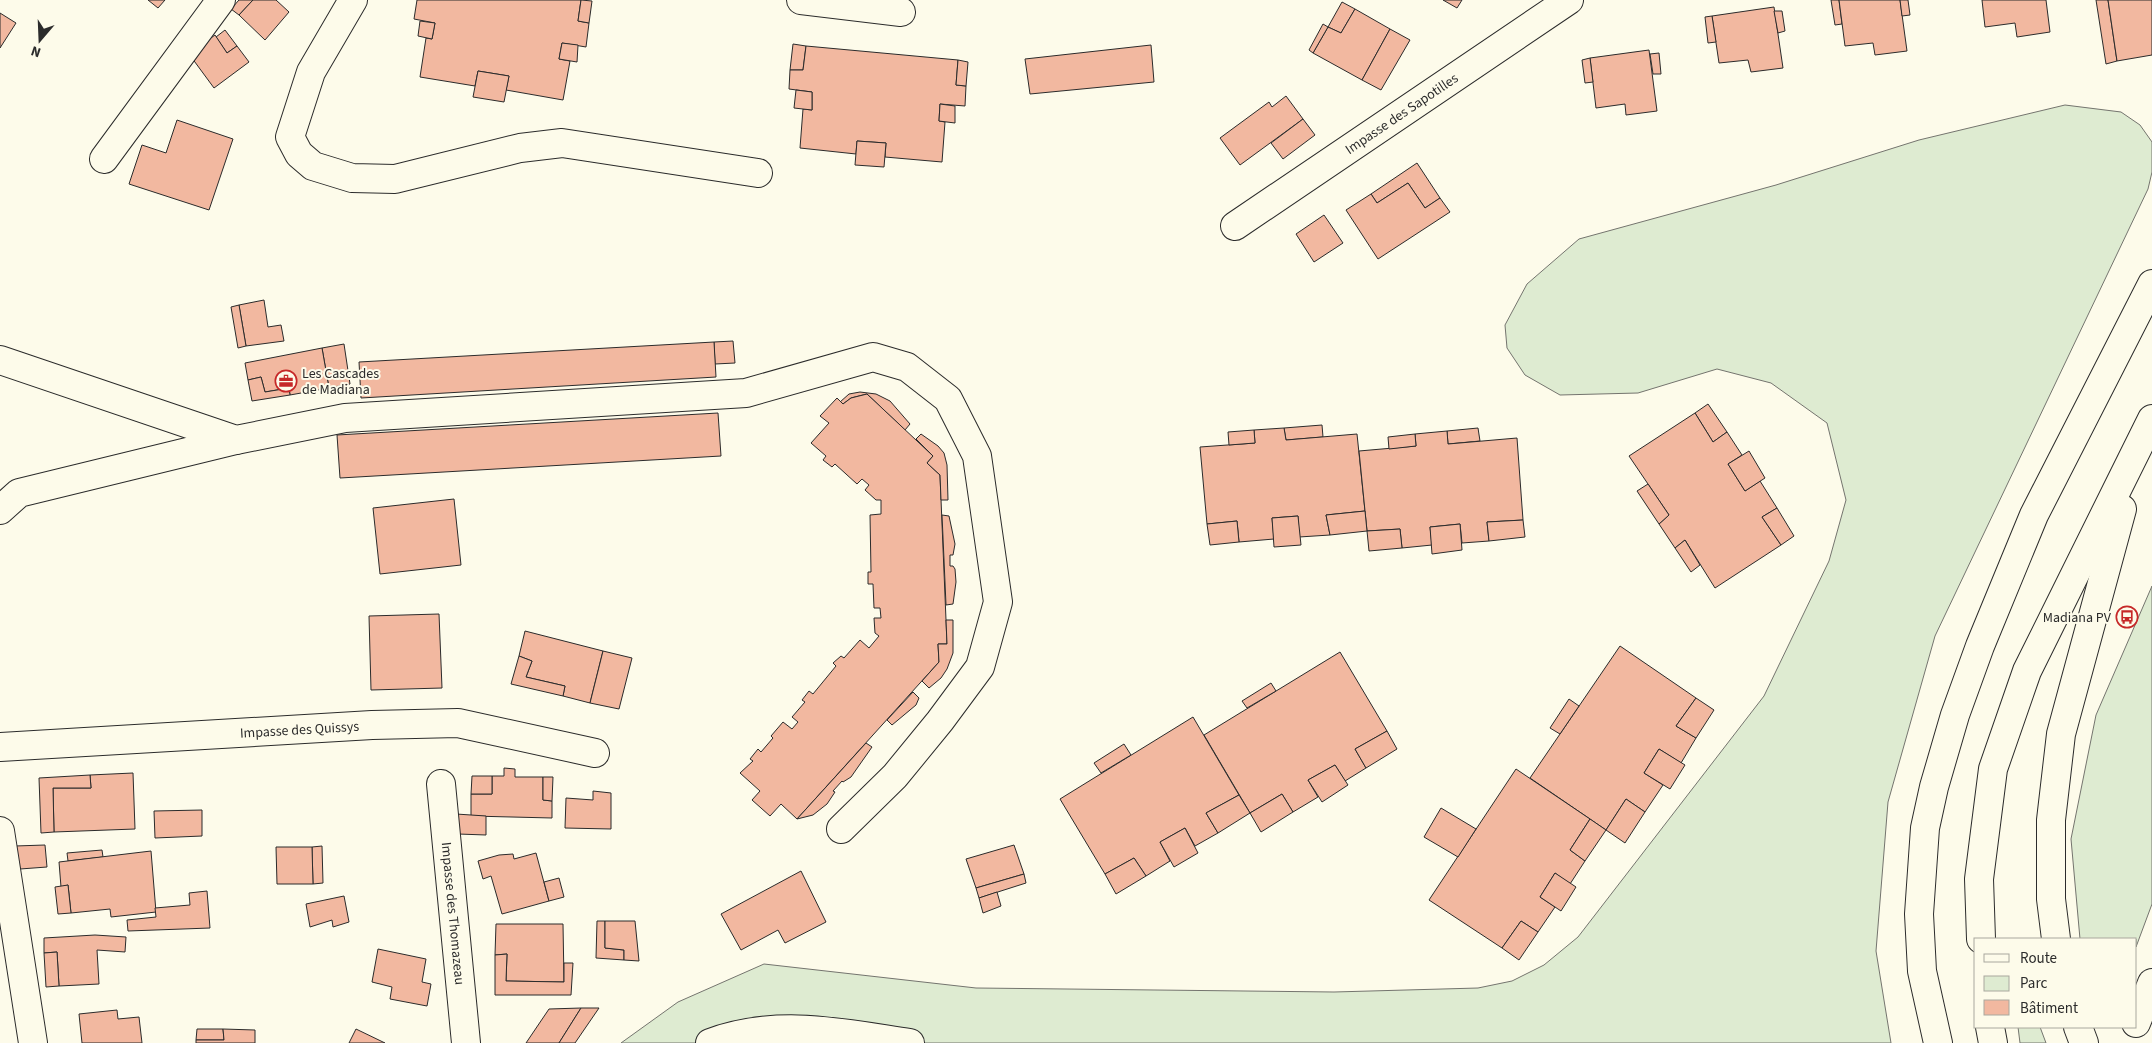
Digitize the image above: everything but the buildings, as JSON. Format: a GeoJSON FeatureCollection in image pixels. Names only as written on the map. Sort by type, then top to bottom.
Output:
{"type":"FeatureCollection","features":[{"type":"Feature","properties":{"kind":"street"},"geometry":{"type":"LineString","coordinates":[[104,159],[221,0]]}},
{"type":"Feature","properties":{"kind":"street"},"geometry":{"type":"LineString","coordinates":[[353,0],[311,72],[290,137],[299,154],[313,166],[352,178],[395,179],[520,148],[562,143],[758,173]]}},
{"type":"Feature","properties":{"kind":"street"},"geometry":{"type":"LineString","coordinates":[[801,0],[901,12]]}},
{"type":"Feature","properties":{"kind":"street","name":"Impasse des Sapotilles"},"geometry":{"type":"LineString","coordinates":[[1236,226],[1569,0]]}},
{"type":"Feature","properties":{"kind":"street"},"geometry":{"type":"LineString","coordinates":[[1938,1043],[1922,971],[1919,914],[1925,828],[1934,787],[1955,715],[1980,646],[2034,515],[2152,284]]}},
{"type":"Feature","properties":{"kind":"street"},"geometry":{"type":"LineString","coordinates":[[0,510],[19,493],[236,440],[345,418],[746,393],[874,357],[907,367],[948,399],[977,456],[998,602],[980,667],[940,721],[895,776],[841,828]]}},
{"type":"Feature","properties":{"kind":"street"},"geometry":{"type":"LineString","coordinates":[[0,360],[236,440]]}},
{"type":"Feature","properties":{"kind":"street"},"geometry":{"type":"LineString","coordinates":[[1981,938],[1979,879],[1993,769],[2027,671],[2146,431]]}},
{"type":"Feature","properties":{"kind":"street"},"geometry":{"type":"LineString","coordinates":[[2056,938],[2051,899],[2051,820],[2061,734],[2146,431]]}},
{"type":"Feature","properties":{"kind":"street","name":"Impasse des Quissys"},"geometry":{"type":"LineString","coordinates":[[0,747],[363,726],[458,723],[595,753]]}},
{"type":"Feature","properties":{"kind":"street","name":"Impasse des Thomazeau"},"geometry":{"type":"LineString","coordinates":[[441,784],[466,1043]]}},
{"type":"Feature","properties":{"kind":"street"},"geometry":{"type":"LineString","coordinates":[[0,831],[32,1043]]}},
{"type":"Feature","properties":{"kind":"street"},"geometry":{"type":"LineString","coordinates":[[2137,1020],[2152,983]]}},
{"type":"Feature","properties":{"kind":"street"},"geometry":{"type":"LineString","coordinates":[[1990,1028],[1993,1043]]}},
{"type":"Feature","properties":{"kind":"street"},"geometry":{"type":"LineString","coordinates":[[2078,1028],[2084,1043]]}},
{"type":"Feature","properties":{"kind":"street"},"geometry":{"type":"LineString","coordinates":[[2127,1043],[2134,1028]]}},
{"type":"Feature","properties":{"kind":"street"},"geometry":{"type":"LineString","coordinates":[[710,1043],[756,1030],[824,1030],[910,1043]]}},
{"type":"Feature","properties":{"kind":"green space"},"geometry":{"type":"Polygon","coordinates":[[[2065,105],[2121,112],[2140,125],[2152,142],[2152,172],[2148,189],[1935,636],[1888,802],[1876,951],[1891,1043],[621,1043],[678,1002],[764,964],[976,988],[1334,992],[1478,988],[1512,981],[1544,965],[1578,937],[1764,696],[1829,561],[1846,500],[1827,423],[1771,383],[1717,369],[1638,393],[1560,395],[1525,375],[1507,348],[1505,325],[1527,284],[1579,239],[1776,185],[1919,140],[2065,105]]]}},
{"type":"Feature","properties":{"kind":"green space"},"geometry":{"type":"Polygon","coordinates":[[[2152,586],[2152,904],[2137,944],[2137,938],[2080,938],[2071,839],[2096,715],[2152,586]]]}},
{"type":"Feature","properties":{"kind":"green space"},"geometry":{"type":"Polygon","coordinates":[[[2018,1028],[2040,1028],[2046,1043],[2020,1043],[2018,1028]]]}},
{"type":"Feature","properties":{"kind":"place","name":"Les Cascades de Madiana"},"geometry":{"type":"Point","coordinates":[286,381]}},
{"type":"Feature","properties":{"kind":"place","name":"Madiana PV"},"geometry":{"type":"Point","coordinates":[2127,617]}}]}
